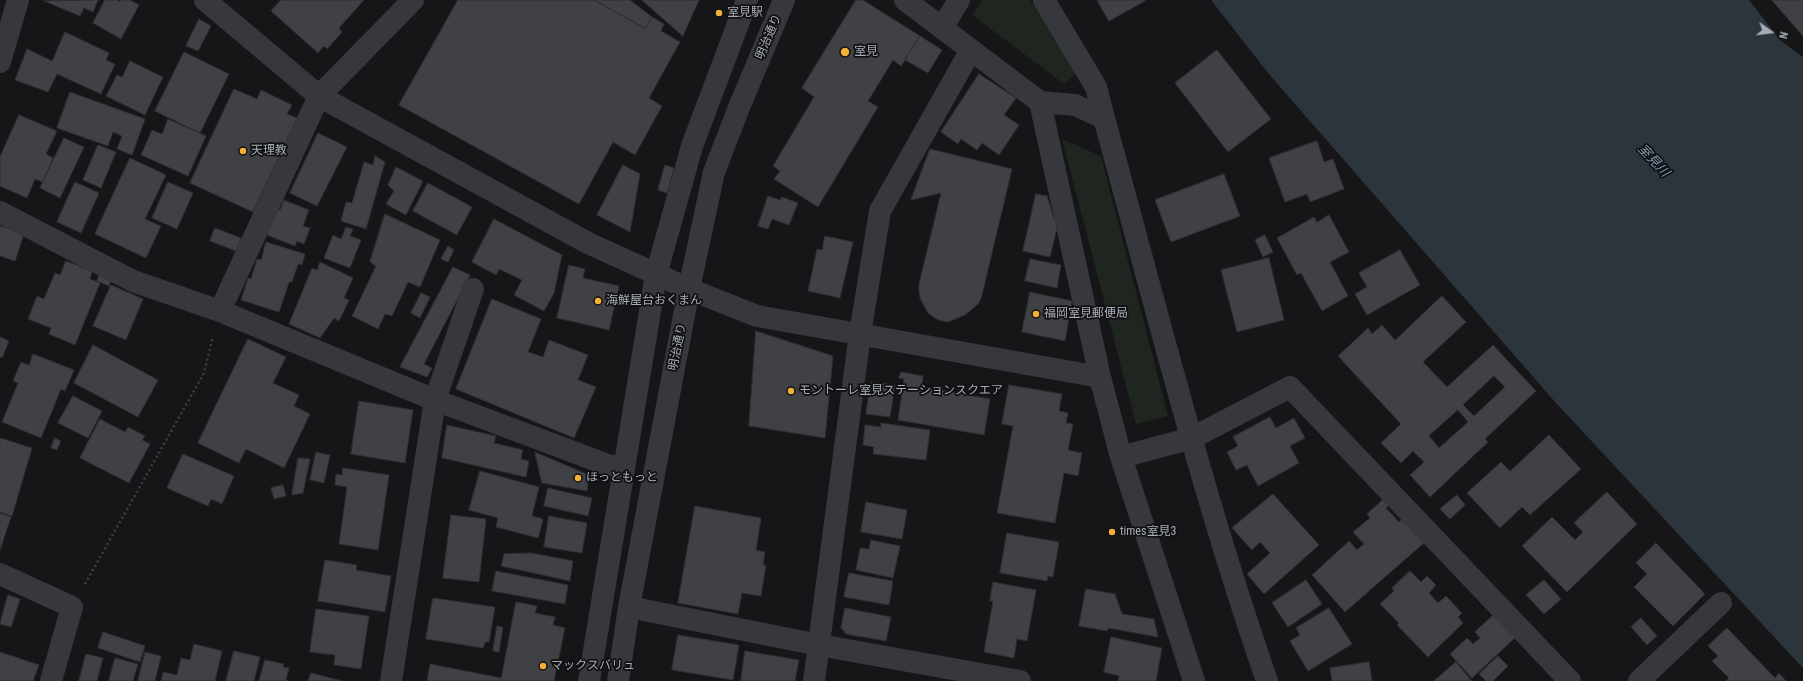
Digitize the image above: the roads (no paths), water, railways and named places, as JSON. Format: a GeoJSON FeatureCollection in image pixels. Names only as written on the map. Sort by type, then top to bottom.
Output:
{"type":"FeatureCollection","features":[{"type":"Feature","properties":{"kind":"street"},"geometry":{"type":"LineString","coordinates":[[0,62],[18,0]]}},
{"type":"Feature","properties":{"kind":"street"},"geometry":{"type":"LineString","coordinates":[[205,0],[319,96],[588,243],[689,289],[757,316],[1100,377]]}},
{"type":"Feature","properties":{"kind":"street"},"geometry":{"type":"LineString","coordinates":[[220,311],[319,96],[413,0]]}},
{"type":"Feature","properties":{"kind":"street"},"geometry":{"type":"LineString","coordinates":[[589,681],[656,275],[692,146],[747,0]]}},
{"type":"Feature","properties":{"kind":"street","name":"明治通り"},"geometry":{"type":"LineString","coordinates":[[618,681],[629,607],[689,289],[714,172],[784,0]]}},
{"type":"Feature","properties":{"kind":"street"},"geometry":{"type":"LineString","coordinates":[[905,0],[1040,102],[1075,105],[1104,118]]}},
{"type":"Feature","properties":{"kind":"street"},"geometry":{"type":"LineString","coordinates":[[942,28],[959,0]]}},
{"type":"Feature","properties":{"kind":"street"},"geometry":{"type":"LineString","coordinates":[[1044,0],[1096,87],[1192,438],[1246,620],[1268,681]]}},
{"type":"Feature","properties":{"kind":"street"},"geometry":{"type":"LineString","coordinates":[[814,681],[860,334],[880,211],[971,50]]}},
{"type":"Feature","properties":{"kind":"street"},"geometry":{"type":"LineString","coordinates":[[1040,102],[1100,377],[1122,457],[1194,681]]}},
{"type":"Feature","properties":{"kind":"street"},"geometry":{"type":"LineString","coordinates":[[0,212],[132,281],[220,311],[435,400],[608,466],[624,468]]}},
{"type":"Feature","properties":{"kind":"street"},"geometry":{"type":"LineString","coordinates":[[391,681],[435,400],[473,289]]}},
{"type":"Feature","properties":{"kind":"street"},"geometry":{"type":"LineString","coordinates":[[1122,457],[1192,438],[1290,387],[1570,681]]}},
{"type":"Feature","properties":{"kind":"street"},"geometry":{"type":"LineString","coordinates":[[0,574],[72,607],[51,681]]}},
{"type":"Feature","properties":{"kind":"street"},"geometry":{"type":"LineString","coordinates":[[1639,681],[1721,603]]}},
{"type":"Feature","properties":{"kind":"street"},"geometry":{"type":"LineString","coordinates":[[629,607],[819,645],[1020,681]]}},
{"type":"Feature","properties":{"kind":"water","name":"室見川"},"geometry":{"type":"Polygon","coordinates":[[[1211,0],[1749,0],[1780,40],[1803,57],[1803,668],[1556,403],[1268,73],[1211,0]]]}},
{"type":"Feature","properties":{"kind":"place","name":"室見駅"},"geometry":{"type":"Point","coordinates":[719,13]}},
{"type":"Feature","properties":{"kind":"place","name":"室見"},"geometry":{"type":"Point","coordinates":[845,52]}},
{"type":"Feature","properties":{"kind":"place","name":"天理教"},"geometry":{"type":"Point","coordinates":[243,151]}},
{"type":"Feature","properties":{"kind":"place","name":"海鮮屋台おくまん"},"geometry":{"type":"Point","coordinates":[598,301]}},
{"type":"Feature","properties":{"kind":"place","name":"福岡室見郵便局"},"geometry":{"type":"Point","coordinates":[1036,314]}},
{"type":"Feature","properties":{"kind":"place","name":"モントーレ室見ステーションスクエア"},"geometry":{"type":"Point","coordinates":[791,391]}},
{"type":"Feature","properties":{"kind":"place","name":"ほっともっと"},"geometry":{"type":"Point","coordinates":[578,478]}},
{"type":"Feature","properties":{"kind":"place","name":"times室見3"},"geometry":{"type":"Point","coordinates":[1112,532]}},
{"type":"Feature","properties":{"kind":"place","name":"マックスバリュ"},"geometry":{"type":"Point","coordinates":[543,666]}}]}
